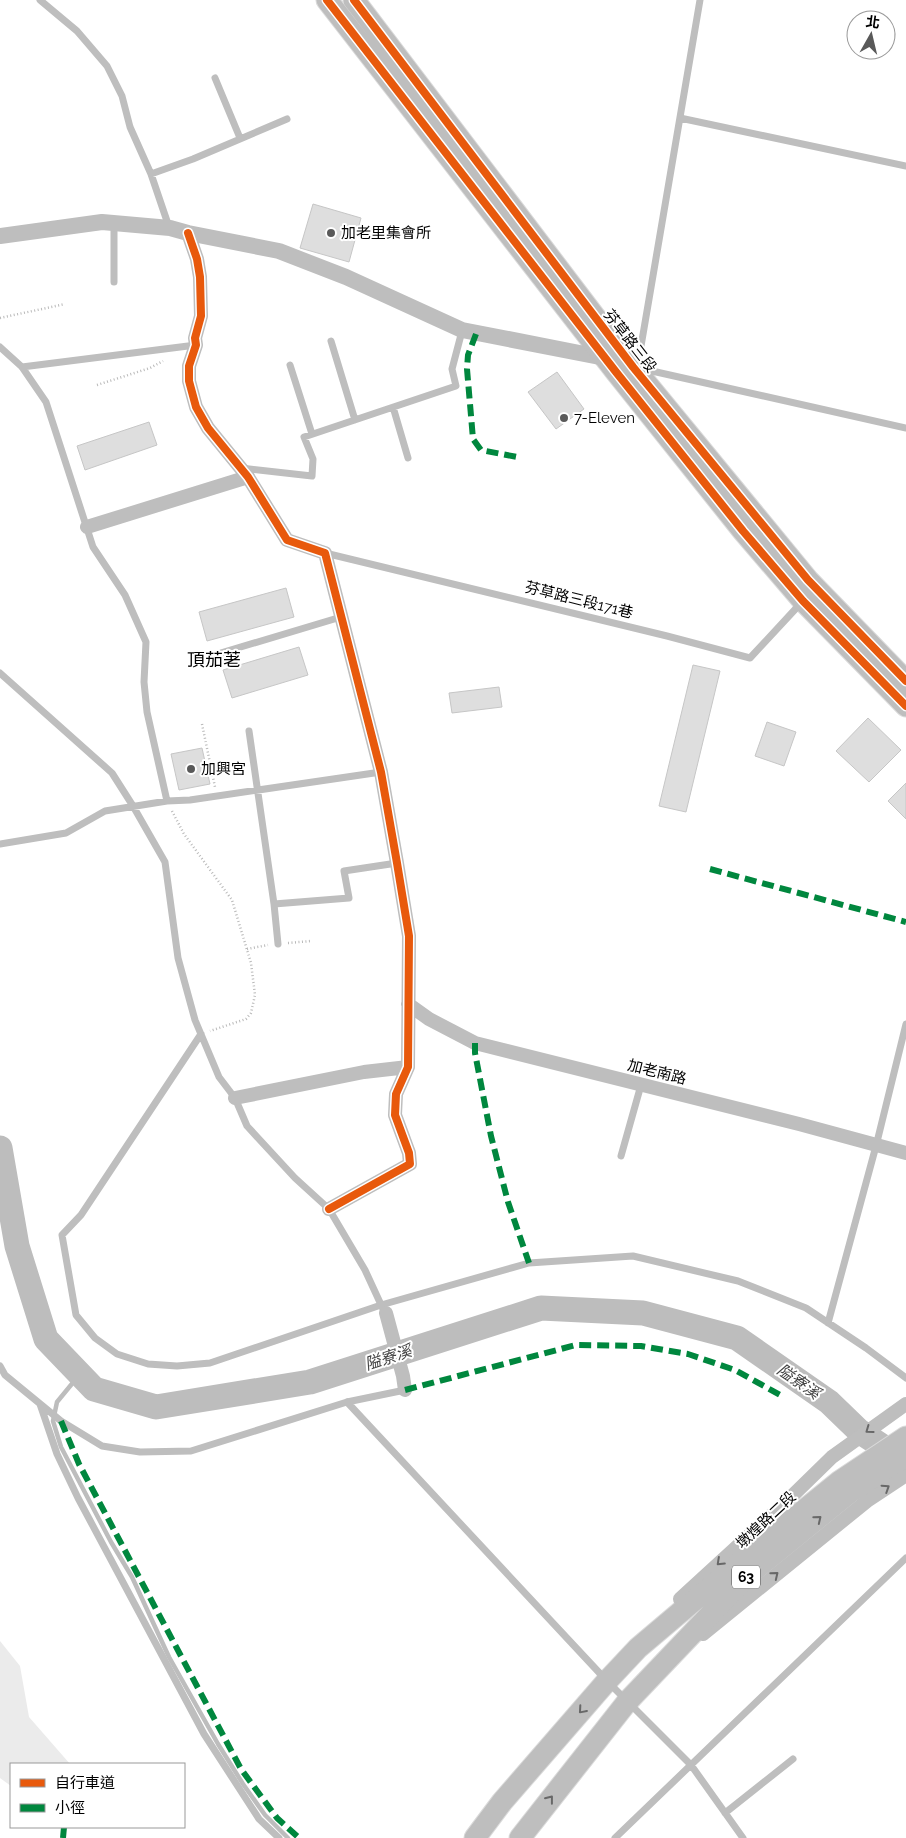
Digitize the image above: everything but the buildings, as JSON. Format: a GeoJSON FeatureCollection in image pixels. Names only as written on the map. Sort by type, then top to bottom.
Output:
{"type":"FeatureCollection","features":[{"type":"Feature","properties":{"kind":"main road","name":"芬草路三段"},"geometry":{"type":"LineString","coordinates":[[327,0],[605,358],[744,531],[803,602],[906,706]]}},
{"type":"Feature","properties":{"kind":"main road","name":"芬草路三段"},"geometry":{"type":"LineString","coordinates":[[354,0],[633,367],[808,580],[906,681]]}},
{"type":"Feature","properties":{"kind":"main road","name":"63"},"geometry":{"type":"LineString","coordinates":[[852,1492],[906,1437]]}},
{"type":"Feature","properties":{"kind":"main road","name":"63"},"geometry":{"type":"LineString","coordinates":[[852,1492],[906,1456]]}},
{"type":"Feature","properties":{"kind":"main road","name":"墩煌路二段"},"geometry":{"type":"LineString","coordinates":[[475,1838],[502,1802],[638,1648],[735,1566],[852,1492]]}},
{"type":"Feature","properties":{"kind":"main road","name":"墩煌路二段"},"geometry":{"type":"LineString","coordinates":[[520,1838],[627,1702],[746,1577],[852,1492]]}},
{"type":"Feature","properties":{"kind":"street"},"geometry":{"type":"LineString","coordinates":[[0,236],[102,222],[170,228],[279,251],[346,277],[462,330],[605,358],[633,367]]}},
{"type":"Feature","properties":{"kind":"street"},"geometry":{"type":"LineString","coordinates":[[188,233],[197,259],[200,277],[201,316],[196,345],[189,366],[189,382],[196,407],[208,428],[243,472],[287,540],[325,553],[381,772],[408,936],[408,1067],[396,1094],[395,1114],[409,1153],[410,1164],[329,1209]]}},
{"type":"Feature","properties":{"kind":"street"},"geometry":{"type":"LineString","coordinates":[[87,528],[243,472]]}},
{"type":"Feature","properties":{"kind":"street","name":"加老南路"},"geometry":{"type":"LineString","coordinates":[[408,1004],[429,1018],[475,1042],[906,1153]]}},
{"type":"Feature","properties":{"kind":"street"},"geometry":{"type":"LineString","coordinates":[[235,1098],[364,1072],[408,1067]]}},
{"type":"Feature","properties":{"kind":"street"},"geometry":{"type":"LineString","coordinates":[[383,1309],[404,1383]]}},
{"type":"Feature","properties":{"kind":"street","name":"墩煌路二段"},"geometry":{"type":"LineString","coordinates":[[638,1648],[676,1603],[832,1457],[906,1404]]}},
{"type":"Feature","properties":{"kind":"street","name":"墩煌路二段"},"geometry":{"type":"LineString","coordinates":[[852,1492],[906,1475]]}},
{"type":"Feature","properties":{"kind":"lane"},"geometry":{"type":"LineString","coordinates":[[40,0],[77,31],[107,66],[122,96],[130,127],[151,174],[170,228]]}},
{"type":"Feature","properties":{"kind":"lane"},"geometry":{"type":"LineString","coordinates":[[700,0],[640,352],[633,367],[906,428]]}},
{"type":"Feature","properties":{"kind":"lane"},"geometry":{"type":"LineString","coordinates":[[215,78],[240,138]]}},
{"type":"Feature","properties":{"kind":"lane"},"geometry":{"type":"LineString","coordinates":[[680,118],[906,166]]}},
{"type":"Feature","properties":{"kind":"lane"},"geometry":{"type":"LineString","coordinates":[[151,174],[193,159],[287,119]]}},
{"type":"Feature","properties":{"kind":"lane"},"geometry":{"type":"LineString","coordinates":[[114,223],[114,282]]}},
{"type":"Feature","properties":{"kind":"lane"},"geometry":{"type":"LineString","coordinates":[[243,472],[312,476],[313,459],[304,437],[456,386],[452,368],[462,330]]}},
{"type":"Feature","properties":{"kind":"lane"},"geometry":{"type":"LineString","coordinates":[[331,341],[355,420]]}},
{"type":"Feature","properties":{"kind":"lane"},"geometry":{"type":"LineString","coordinates":[[22,367],[196,345]]}},
{"type":"Feature","properties":{"kind":"lane"},"geometry":{"type":"LineString","coordinates":[[0,347],[22,367],[46,402],[93,547],[125,595],[146,642],[144,682],[147,712],[167,801]]}},
{"type":"Feature","properties":{"kind":"lane"},"geometry":{"type":"LineString","coordinates":[[290,365],[312,434]]}},
{"type":"Feature","properties":{"kind":"lane"},"geometry":{"type":"LineString","coordinates":[[394,407],[408,458]]}},
{"type":"Feature","properties":{"kind":"lane","name":"芬草路三段171巷"},"geometry":{"type":"LineString","coordinates":[[325,553],[638,628],[750,658],[803,602]]}},
{"type":"Feature","properties":{"kind":"lane"},"geometry":{"type":"LineString","coordinates":[[214,655],[341,617]]}},
{"type":"Feature","properties":{"kind":"lane"},"geometry":{"type":"LineString","coordinates":[[0,673],[112,774],[133,806],[165,862],[178,958],[195,1020],[219,1077],[235,1098],[247,1126],[295,1178],[329,1209],[365,1270],[383,1309]]}},
{"type":"Feature","properties":{"kind":"lane"},"geometry":{"type":"LineString","coordinates":[[249,731],[278,944]]}},
{"type":"Feature","properties":{"kind":"lane"},"geometry":{"type":"LineString","coordinates":[[0,844],[66,834],[105,811],[381,772]]}},
{"type":"Feature","properties":{"kind":"lane"},"geometry":{"type":"LineString","coordinates":[[274,904],[349,898],[344,871],[397,862]]}},
{"type":"Feature","properties":{"kind":"lane"},"geometry":{"type":"LineString","coordinates":[[828,1323],[876,1146],[906,1024]]}},
{"type":"Feature","properties":{"kind":"lane"},"geometry":{"type":"LineString","coordinates":[[201,1034],[81,1215],[62,1235],[76,1315],[94,1338],[117,1354],[148,1364],[177,1366],[210,1363],[529,1263],[633,1256],[738,1281],[806,1308],[906,1378]]}},
{"type":"Feature","properties":{"kind":"lane"},"geometry":{"type":"LineString","coordinates":[[621,1156],[640,1085]]}},
{"type":"Feature","properties":{"kind":"lane"},"geometry":{"type":"LineString","coordinates":[[0,1366],[5,1375],[61,1421],[102,1446],[140,1452],[192,1450],[404,1383]]}},
{"type":"Feature","properties":{"kind":"lane"},"geometry":{"type":"LineString","coordinates":[[346,1402],[607,1681],[691,1765],[742,1838]]}},
{"type":"Feature","properties":{"kind":"lane"},"geometry":{"type":"LineString","coordinates":[[40,1404],[58,1454],[78,1498],[204,1734],[258,1818],[279,1838]]}},
{"type":"Feature","properties":{"kind":"lane"},"geometry":{"type":"LineString","coordinates":[[615,1838],[906,1558]]}},
{"type":"Feature","properties":{"kind":"lane"},"geometry":{"type":"LineString","coordinates":[[725,1813],[793,1759]]}},
{"type":"Feature","properties":{"kind":"path"},"geometry":{"type":"LineString","coordinates":[[0,318],[65,304]]}},
{"type":"Feature","properties":{"kind":"path"},"geometry":{"type":"LineString","coordinates":[[97,385],[150,368],[170,357]]}},
{"type":"Feature","properties":{"kind":"path"},"geometry":{"type":"LineString","coordinates":[[202,724],[217,796]]}},
{"type":"Feature","properties":{"kind":"path"},"geometry":{"type":"LineString","coordinates":[[167,801],[184,834],[232,900],[247,948],[256,995],[251,1013],[246,1019],[201,1034]]}},
{"type":"Feature","properties":{"kind":"shaded area"},"geometry":{"type":"Polygon","coordinates":[[[0,1641],[20,1666],[29,1717],[69,1763],[10,1763],[10,1785],[0,1778],[0,1641]]]}},
{"type":"Feature","properties":{"kind":"waterway","name":"隘寮溪"},"geometry":{"type":"LineString","coordinates":[[0,1148],[17,1246],[46,1339],[94,1389],[156,1407],[310,1382],[541,1308],[643,1313],[737,1338],[829,1402],[859,1431],[906,1462]]}},
{"type":"Feature","properties":{"kind":"waterway"},"geometry":{"type":"LineString","coordinates":[[80,1374],[57,1402],[53,1421],[61,1447],[111,1542],[132,1577],[169,1657],[218,1744],[265,1815],[288,1838]]}},
{"type":"Feature","properties":{"kind":"marked path"},"geometry":{"type":"LineString","coordinates":[[476,334],[468,355],[467,369],[473,439],[481,450],[517,457]]}},
{"type":"Feature","properties":{"kind":"marked path"},"geometry":{"type":"LineString","coordinates":[[710,869],[906,922]]}},
{"type":"Feature","properties":{"kind":"marked path"},"geometry":{"type":"LineString","coordinates":[[475,1043],[475,1053],[491,1136],[508,1202],[529,1263]]}},
{"type":"Feature","properties":{"kind":"marked path"},"geometry":{"type":"LineString","coordinates":[[405,1390],[576,1345],[641,1346],[688,1354],[735,1370],[782,1396]]}},
{"type":"Feature","properties":{"kind":"marked path"},"geometry":{"type":"LineString","coordinates":[[61,1421],[79,1464],[241,1769],[277,1818],[299,1838]]}},
{"type":"Feature","properties":{"kind":"marked path"},"geometry":{"type":"LineString","coordinates":[[63,1838],[64,1828]]}},
{"type":"Feature","properties":{"kind":"cycle path"},"geometry":{"type":"LineString","coordinates":[[327,0],[616,372],[743,531],[803,601],[906,706]]}},
{"type":"Feature","properties":{"kind":"cycle path"},"geometry":{"type":"LineString","coordinates":[[354,0],[633,367],[808,580],[906,681]]}},
{"type":"Feature","properties":{"kind":"cycle path"},"geometry":{"type":"LineString","coordinates":[[188,233],[197,259],[200,277],[201,316],[195,338],[196,345],[189,366],[189,381],[196,407],[208,428],[248,477],[287,540],[325,553],[381,772],[409,936],[408,1067],[396,1094],[395,1115],[409,1153],[410,1164],[329,1209]]}},
{"type":"Feature","properties":{"kind":"place","name":"加老里集會所"},"geometry":{"type":"Point","coordinates":[331,233]}},
{"type":"Feature","properties":{"kind":"place","name":"7-Eleven"},"geometry":{"type":"Point","coordinates":[564,418]}},
{"type":"Feature","properties":{"kind":"place","name":"加興宮"},"geometry":{"type":"Point","coordinates":[191,769]}},
{"type":"Feature","properties":{"kind":"district","name":"頂茄荖"},"geometry":{"type":"Point","coordinates":[214,660]}}]}
